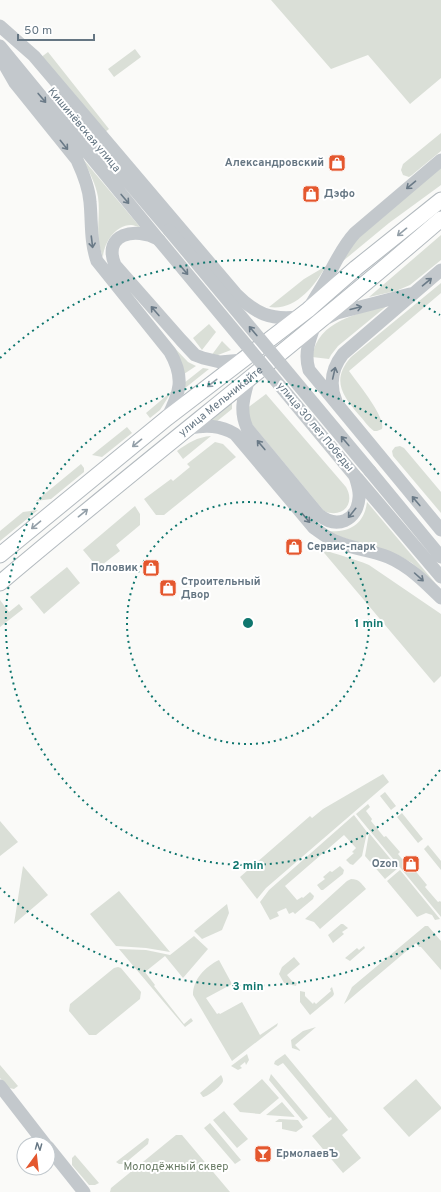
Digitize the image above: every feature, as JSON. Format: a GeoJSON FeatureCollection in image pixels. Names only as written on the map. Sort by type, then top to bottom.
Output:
{"type":"FeatureCollection","features":[{"type":"Feature","properties":{"kind":"main road","name":"улица Мельникайте"},"geometry":{"type":"LineString","coordinates":[[0,555],[167,418],[303,314],[356,268],[441,200]]}},
{"type":"Feature","properties":{"kind":"main road","name":"улица Мельникайте"},"geometry":{"type":"LineString","coordinates":[[0,584],[122,481],[368,282],[441,219]]}},
{"type":"Feature","properties":{"kind":"street"},"geometry":{"type":"LineString","coordinates":[[0,26],[34,56],[231,288],[249,307],[272,316],[283,318],[303,314],[328,277],[342,249],[355,233],[441,160]]}},
{"type":"Feature","properties":{"kind":"street","name":"Кишинёвская улица"},"geometry":{"type":"LineString","coordinates":[[0,29],[168,230]]}},
{"type":"Feature","properties":{"kind":"street","name":"Кишинёвская улица"},"geometry":{"type":"LineString","coordinates":[[0,46],[159,240]]}},
{"type":"Feature","properties":{"kind":"street"},"geometry":{"type":"LineString","coordinates":[[0,57],[15,83],[76,160],[82,171],[88,187],[91,238],[96,261],[170,352],[176,363],[179,370],[177,397],[167,418]]}},
{"type":"Feature","properties":{"kind":"street","name":"улица 30 лет Победы"},"geometry":{"type":"LineString","coordinates":[[168,230],[441,557]]}},
{"type":"Feature","properties":{"kind":"street"},"geometry":{"type":"LineString","coordinates":[[159,240],[142,233],[131,233],[120,237],[116,240],[112,250],[115,265],[195,355],[220,362],[243,360]]}},
{"type":"Feature","properties":{"kind":"street","name":"улица 30 лет Победы"},"geometry":{"type":"LineString","coordinates":[[159,240],[441,577]]}},
{"type":"Feature","properties":{"kind":"street"},"geometry":{"type":"LineString","coordinates":[[341,410],[332,389],[333,374],[339,360],[348,348],[441,270]]}},
{"type":"Feature","properties":{"kind":"street"},"geometry":{"type":"LineString","coordinates":[[413,293],[337,313],[317,323],[308,342],[306,364],[309,370],[341,410],[441,530]]}},
{"type":"Feature","properties":{"kind":"street"},"geometry":{"type":"LineString","coordinates":[[249,378],[242,408],[247,428],[319,515],[325,520],[333,523],[339,523],[352,515],[358,506],[359,497],[355,476]]}},
{"type":"Feature","properties":{"kind":"street"},"geometry":{"type":"LineString","coordinates":[[189,428],[217,426],[234,434],[314,528],[336,542],[374,552],[412,570],[441,598]]}},
{"type":"Feature","properties":{"kind":"street"},"geometry":{"type":"LineString","coordinates":[[0,1086],[39,1136]]}},
{"type":"Feature","properties":{"kind":"street"},"geometry":{"type":"LineString","coordinates":[[56,1158],[84,1192]]}},
{"type":"Feature","properties":{"kind":"green space"},"geometry":{"type":"Polygon","coordinates":[[[271,0],[441,0],[441,78],[410,104],[368,55],[331,69],[271,0]]]}},
{"type":"Feature","properties":{"kind":"green space"},"geometry":{"type":"Polygon","coordinates":[[[135,49],[141,57],[114,77],[108,69],[135,49]]]}},
{"type":"Feature","properties":{"kind":"green space"},"geometry":{"type":"Polygon","coordinates":[[[48,52],[109,129],[101,135],[40,58],[48,52]]]}},
{"type":"Feature","properties":{"kind":"green space"},"geometry":{"type":"Polygon","coordinates":[[[441,133],[441,151],[409,177],[403,175],[401,170],[403,164],[441,133]]]}},
{"type":"Feature","properties":{"kind":"green space"},"geometry":{"type":"Polygon","coordinates":[[[83,159],[140,227],[132,225],[125,226],[115,231],[108,241],[103,257],[100,249],[98,234],[99,205],[96,187],[83,159]]]}},
{"type":"Feature","properties":{"kind":"green space"},"geometry":{"type":"Polygon","coordinates":[[[441,166],[441,185],[389,223],[343,261],[345,255],[356,240],[441,166]]]}},
{"type":"Feature","properties":{"kind":"green space"},"geometry":{"type":"Polygon","coordinates":[[[441,235],[441,260],[410,285],[396,291],[369,297],[441,235]]]}},
{"type":"Feature","properties":{"kind":"green space"},"geometry":{"type":"Polygon","coordinates":[[[326,266],[316,282],[303,296],[287,305],[269,307],[304,279],[326,266]]]}},
{"type":"Feature","properties":{"kind":"green space"},"geometry":{"type":"Polygon","coordinates":[[[441,283],[441,293],[349,371],[370,399],[380,416],[382,429],[374,431],[353,408],[344,394],[340,380],[341,373],[351,357],[441,283]]]}},
{"type":"Feature","properties":{"kind":"green space"},"geometry":{"type":"Polygon","coordinates":[[[388,305],[338,346],[329,359],[312,357],[316,345],[322,335],[341,320],[388,305]]]}},
{"type":"Feature","properties":{"kind":"green space"},"geometry":{"type":"Polygon","coordinates":[[[209,324],[216,332],[202,350],[193,338],[209,324]]]}},
{"type":"Feature","properties":{"kind":"green space"},"geometry":{"type":"Polygon","coordinates":[[[168,341],[188,362],[196,366],[184,374],[168,341]]]}},
{"type":"Feature","properties":{"kind":"green space"},"geometry":{"type":"Polygon","coordinates":[[[222,341],[231,350],[211,356],[222,341]]]}},
{"type":"Feature","properties":{"kind":"green space"},"geometry":{"type":"Polygon","coordinates":[[[203,368],[209,369],[184,389],[184,383],[203,368]]]}},
{"type":"Feature","properties":{"kind":"green space"},"geometry":{"type":"Polygon","coordinates":[[[172,391],[160,410],[150,418],[146,413],[172,391]]]}},
{"type":"Feature","properties":{"kind":"green space"},"geometry":{"type":"Polygon","coordinates":[[[266,394],[346,487],[349,493],[349,499],[346,508],[342,511],[331,513],[324,511],[251,423],[246,409],[266,394]]]}},
{"type":"Feature","properties":{"kind":"green space"},"geometry":{"type":"Polygon","coordinates":[[[232,402],[232,409],[216,422],[210,421],[232,402]]]}},
{"type":"Feature","properties":{"kind":"green space"},"geometry":{"type":"Polygon","coordinates":[[[127,427],[132,433],[102,457],[92,455],[127,427]]]}},
{"type":"Feature","properties":{"kind":"green space"},"geometry":{"type":"Polygon","coordinates":[[[211,436],[183,459],[177,451],[193,441],[211,436]]]}},
{"type":"Feature","properties":{"kind":"green space"},"geometry":{"type":"Polygon","coordinates":[[[215,442],[223,444],[236,457],[164,515],[156,515],[144,499],[171,479],[173,481],[190,467],[187,464],[215,442]]]}},
{"type":"Feature","properties":{"kind":"green space"},"geometry":{"type":"Polygon","coordinates":[[[400,446],[404,448],[441,492],[441,513],[393,456],[392,451],[395,447],[400,446]]]}},
{"type":"Feature","properties":{"kind":"green space"},"geometry":{"type":"Polygon","coordinates":[[[81,464],[84,468],[84,472],[51,499],[36,501],[81,464]]]}},
{"type":"Feature","properties":{"kind":"green space"},"geometry":{"type":"Polygon","coordinates":[[[367,502],[436,584],[412,563],[398,555],[341,537],[327,531],[342,531],[354,526],[363,517],[367,502]]]}},
{"type":"Feature","properties":{"kind":"green space"},"geometry":{"type":"Polygon","coordinates":[[[135,506],[140,514],[140,525],[116,545],[120,551],[98,568],[83,550],[135,506]]]}},
{"type":"Feature","properties":{"kind":"green space"},"geometry":{"type":"Polygon","coordinates":[[[38,510],[0,541],[0,531],[23,512],[38,510]]]}},
{"type":"Feature","properties":{"kind":"green space"},"geometry":{"type":"Polygon","coordinates":[[[320,548],[369,565],[441,614],[441,676],[434,683],[320,548]]]}},
{"type":"Feature","properties":{"kind":"green space"},"geometry":{"type":"Polygon","coordinates":[[[67,567],[80,583],[44,614],[30,597],[67,567]]]}},
{"type":"Feature","properties":{"kind":"green space"},"geometry":{"type":"Polygon","coordinates":[[[0,600],[9,612],[19,604],[23,609],[0,627],[0,600]]]}},
{"type":"Feature","properties":{"kind":"green space"},"geometry":{"type":"Polygon","coordinates":[[[383,774],[389,782],[266,888],[257,899],[240,877],[310,816],[312,818],[323,809],[383,774]]]}},
{"type":"Feature","properties":{"kind":"green space"},"geometry":{"type":"Polygon","coordinates":[[[385,792],[396,806],[391,810],[380,796],[385,792]]]}},
{"type":"Feature","properties":{"kind":"green space"},"geometry":{"type":"Polygon","coordinates":[[[368,804],[370,807],[366,811],[372,819],[371,821],[384,837],[386,836],[400,852],[398,854],[411,870],[413,868],[427,885],[425,887],[438,902],[441,902],[441,917],[356,814],[368,804]]]}},
{"type":"Feature","properties":{"kind":"green space"},"geometry":{"type":"Polygon","coordinates":[[[402,813],[423,839],[418,843],[397,817],[402,813]]]}},
{"type":"Feature","properties":{"kind":"green space"},"geometry":{"type":"Polygon","coordinates":[[[354,815],[367,832],[362,856],[353,865],[346,860],[354,853],[352,852],[356,848],[344,835],[285,886],[297,900],[302,897],[303,898],[310,892],[314,896],[313,899],[295,914],[293,912],[289,914],[286,908],[277,912],[279,916],[270,920],[260,902],[269,890],[354,815]]]}},
{"type":"Feature","properties":{"kind":"green space"},"geometry":{"type":"Polygon","coordinates":[[[0,821],[18,842],[0,856],[0,821]]]}},
{"type":"Feature","properties":{"kind":"green space"},"geometry":{"type":"Polygon","coordinates":[[[369,833],[398,868],[385,879],[365,856],[369,833]]]}},
{"type":"Feature","properties":{"kind":"green space"},"geometry":{"type":"Polygon","coordinates":[[[428,845],[441,861],[441,870],[424,849],[428,845]]]}},
{"type":"Feature","properties":{"kind":"green space"},"geometry":{"type":"Polygon","coordinates":[[[23,866],[48,895],[14,924],[23,866]]]}},
{"type":"Feature","properties":{"kind":"green space"},"geometry":{"type":"Polygon","coordinates":[[[340,866],[344,870],[343,874],[321,890],[317,885],[325,879],[323,877],[330,871],[332,872],[340,866]]]}},
{"type":"Feature","properties":{"kind":"green space"},"geometry":{"type":"Polygon","coordinates":[[[400,870],[440,919],[435,920],[432,915],[426,913],[417,917],[387,881],[400,870]]]}},
{"type":"Feature","properties":{"kind":"green space"},"geometry":{"type":"Polygon","coordinates":[[[351,879],[361,883],[366,889],[320,929],[314,922],[305,919],[347,881],[351,879]]]}},
{"type":"Feature","properties":{"kind":"green space"},"geometry":{"type":"Polygon","coordinates":[[[119,891],[170,952],[146,948],[116,946],[90,914],[119,891]]]}},
{"type":"Feature","properties":{"kind":"green space"},"geometry":{"type":"Polygon","coordinates":[[[227,904],[229,913],[222,930],[202,939],[194,931],[227,904]]]}},
{"type":"Feature","properties":{"kind":"green space"},"geometry":{"type":"Polygon","coordinates":[[[341,924],[348,928],[342,932],[344,934],[333,943],[328,935],[341,924]]]}},
{"type":"Feature","properties":{"kind":"green space"},"geometry":{"type":"Polygon","coordinates":[[[425,926],[428,926],[441,941],[441,970],[416,943],[344,1004],[352,987],[425,926]]]}},
{"type":"Feature","properties":{"kind":"green space"},"geometry":{"type":"Polygon","coordinates":[[[194,936],[208,949],[183,978],[165,956],[145,972],[155,985],[154,986],[184,1024],[191,1018],[193,1021],[185,1027],[119,949],[146,950],[170,955],[194,936]]]}},
{"type":"Feature","properties":{"kind":"green space"},"geometry":{"type":"Polygon","coordinates":[[[364,946],[365,948],[350,961],[345,958],[357,948],[359,950],[364,946]]]}},
{"type":"Feature","properties":{"kind":"green space"},"geometry":{"type":"Polygon","coordinates":[[[294,957],[300,964],[287,975],[292,981],[297,983],[296,986],[284,983],[279,974],[282,967],[294,957]]]}},
{"type":"Feature","properties":{"kind":"green space"},"geometry":{"type":"Polygon","coordinates":[[[219,960],[232,984],[206,998],[217,1014],[220,1014],[242,1002],[260,1035],[278,1023],[277,1026],[232,1061],[193,995],[195,984],[201,974],[209,966],[219,960]]]}},
{"type":"Feature","properties":{"kind":"green space"},"geometry":{"type":"Polygon","coordinates":[[[114,968],[121,968],[141,992],[140,999],[96,1035],[89,1035],[69,1011],[70,1004],[114,968]]]}},
{"type":"Feature","properties":{"kind":"green space"},"geometry":{"type":"Polygon","coordinates":[[[332,987],[334,994],[333,996],[310,1015],[300,1002],[300,991],[305,992],[305,996],[313,1004],[314,1002],[316,1004],[331,991],[330,989],[332,987]]]}},
{"type":"Feature","properties":{"kind":"green space"},"geometry":{"type":"Polygon","coordinates":[[[316,1027],[295,1045],[301,1051],[292,1048],[291,1040],[303,1031],[316,1027]]]}},
{"type":"Feature","properties":{"kind":"green space"},"geometry":{"type":"Polygon","coordinates":[[[247,1054],[249,1060],[246,1065],[245,1062],[240,1066],[242,1068],[238,1070],[231,1066],[247,1054]]]}},
{"type":"Feature","properties":{"kind":"green space"},"geometry":{"type":"Polygon","coordinates":[[[285,1054],[348,1130],[342,1135],[361,1158],[343,1173],[312,1136],[332,1119],[331,1117],[329,1118],[283,1063],[278,1066],[274,1064],[275,1061],[285,1054]]]}},
{"type":"Feature","properties":{"kind":"green space"},"geometry":{"type":"Polygon","coordinates":[[[0,1065],[18,1086],[14,1089],[9,1088],[0,1078],[0,1065]]]}},
{"type":"Feature","properties":{"kind":"green space"},"geometry":{"type":"Polygon","coordinates":[[[271,1074],[308,1118],[303,1121],[269,1080],[271,1074]]]}},
{"type":"Feature","properties":{"kind":"green space"},"geometry":{"type":"Polygon","coordinates":[[[221,1075],[223,1081],[220,1086],[203,1097],[200,1093],[221,1075]]]}},
{"type":"Feature","properties":{"kind":"green space"},"geometry":{"type":"Polygon","coordinates":[[[262,1079],[279,1098],[260,1114],[240,1112],[233,1104],[262,1079]]]}},
{"type":"Feature","properties":{"kind":"green space"},"geometry":{"type":"Polygon","coordinates":[[[416,1079],[441,1107],[441,1109],[409,1137],[383,1108],[416,1079]]]}},
{"type":"Feature","properties":{"kind":"green space"},"geometry":{"type":"Polygon","coordinates":[[[282,1102],[295,1117],[266,1115],[282,1102]]]}},
{"type":"Feature","properties":{"kind":"green space"},"geometry":{"type":"Polygon","coordinates":[[[224,1111],[248,1139],[237,1148],[213,1120],[224,1111]]]}},
{"type":"Feature","properties":{"kind":"green space"},"geometry":{"type":"Polygon","coordinates":[[[279,1119],[298,1120],[303,1127],[296,1132],[282,1129],[282,1122],[275,1122],[279,1119]]]}},
{"type":"Feature","properties":{"kind":"green space"},"geometry":{"type":"Polygon","coordinates":[[[210,1123],[241,1160],[235,1164],[204,1128],[210,1123]]]}},
{"type":"Feature","properties":{"kind":"green space","name":"Молодёжный сквер"},"geometry":{"type":"Polygon","coordinates":[[[176,1135],[182,1135],[230,1192],[110,1192],[111,1188],[176,1135]]]}},
{"type":"Feature","properties":{"kind":"green space"},"geometry":{"type":"Polygon","coordinates":[[[147,1138],[149,1139],[148,1144],[124,1164],[119,1164],[116,1162],[147,1138]]]}},
{"type":"Feature","properties":{"kind":"green space"},"geometry":{"type":"Polygon","coordinates":[[[75,1155],[99,1183],[89,1185],[72,1165],[72,1158],[75,1155]]]}},
{"type":"Feature","properties":{"kind":"place","name":"Александровский"},"geometry":{"type":"Point","coordinates":[337,163]}},
{"type":"Feature","properties":{"kind":"place","name":"Дэфо"},"geometry":{"type":"Point","coordinates":[311,194]}},
{"type":"Feature","properties":{"kind":"place","name":"Сервис-парк"},"geometry":{"type":"Point","coordinates":[294,547]}},
{"type":"Feature","properties":{"kind":"place","name":"Половик"},"geometry":{"type":"Point","coordinates":[151,568]}},
{"type":"Feature","properties":{"kind":"place","name":"Строительный Двор"},"geometry":{"type":"Point","coordinates":[168,588]}},
{"type":"Feature","properties":{"kind":"place","name":"Ozon"},"geometry":{"type":"Point","coordinates":[411,864]}},
{"type":"Feature","properties":{"kind":"place","name":"ЕрмолаевЪ"},"geometry":{"type":"Point","coordinates":[263,1154]}}]}
